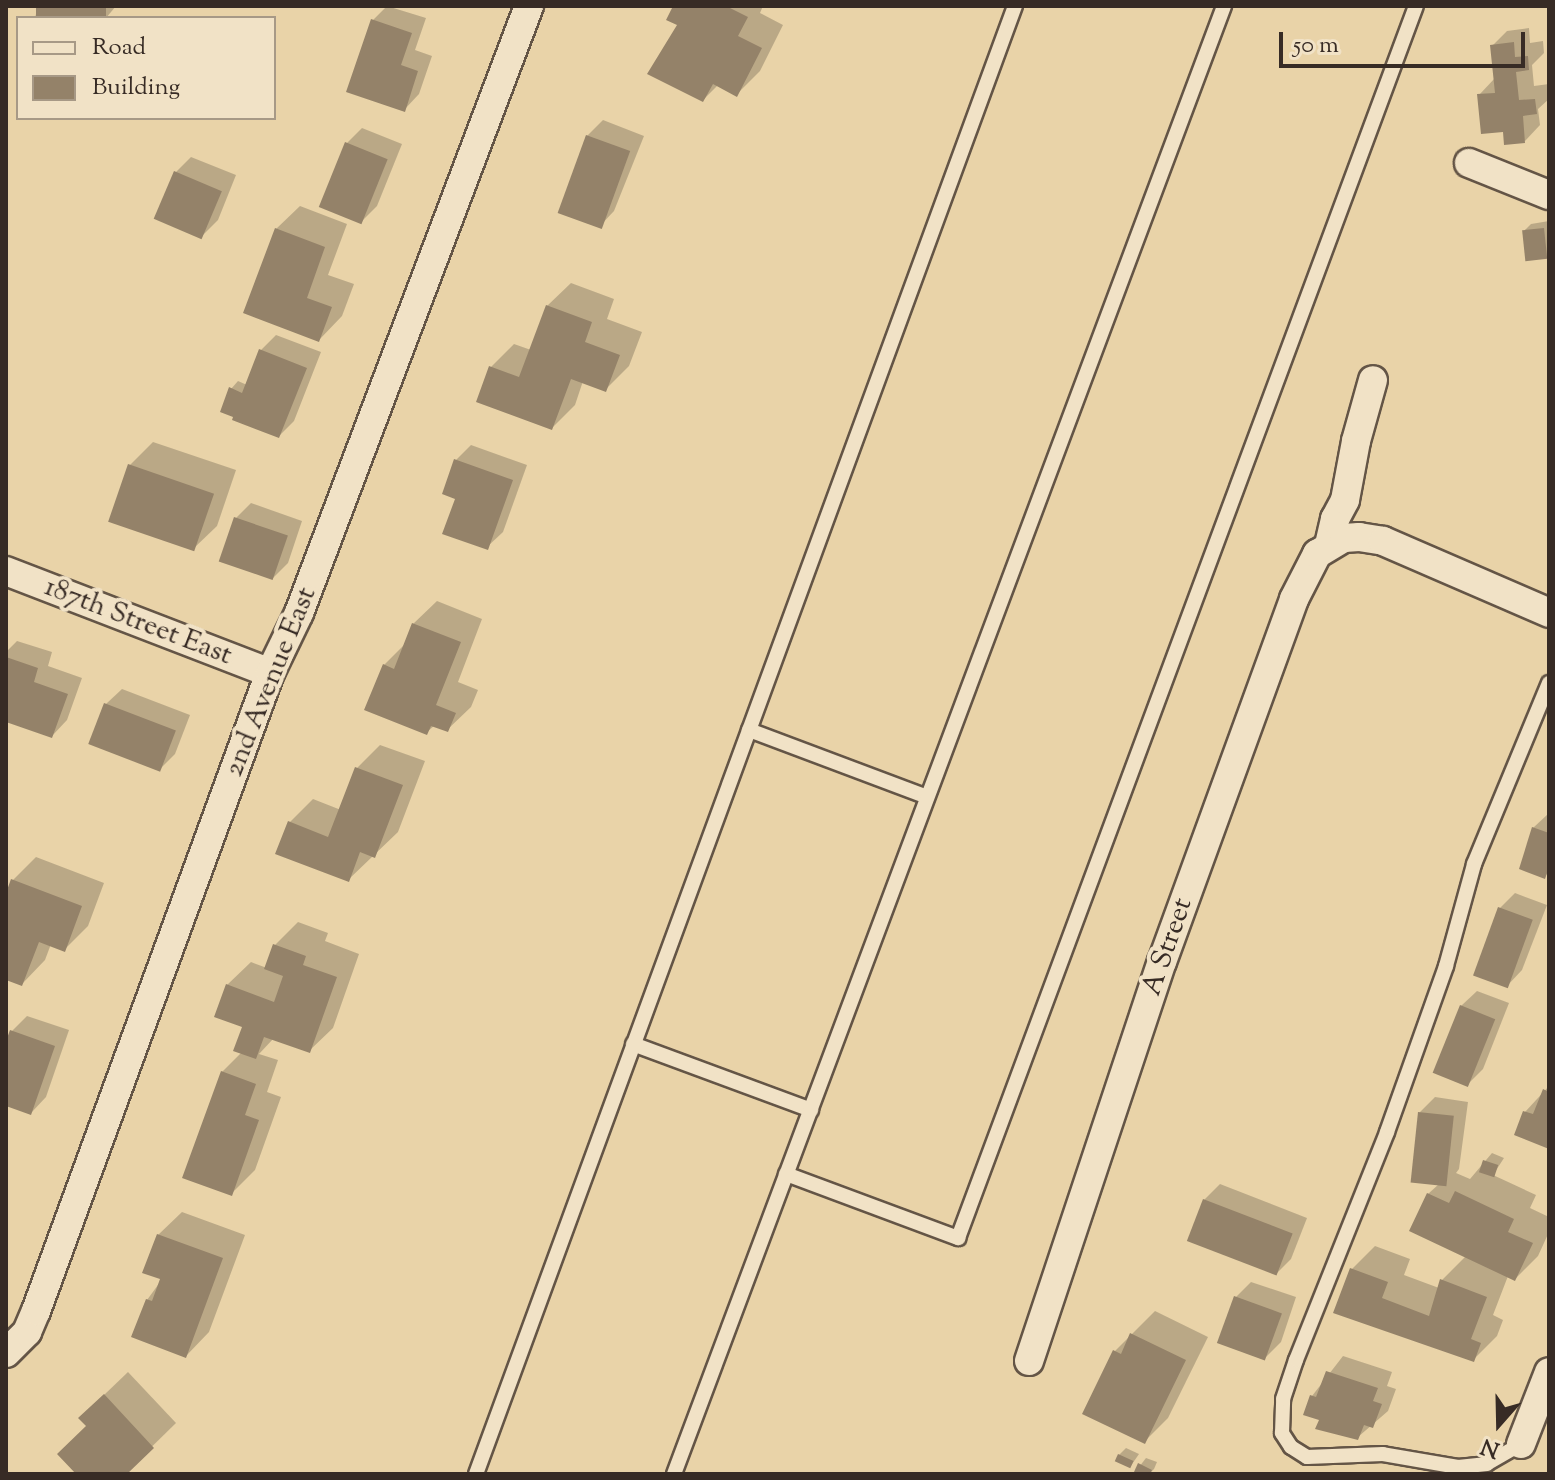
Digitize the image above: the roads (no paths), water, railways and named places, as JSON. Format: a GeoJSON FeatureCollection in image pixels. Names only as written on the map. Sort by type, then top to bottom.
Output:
{"type":"FeatureCollection","features":[{"type":"Feature","properties":{"kind":"street","name":"2nd Avenue East"},"geometry":{"type":"LineString","coordinates":[[6,1353],[27,1332],[36,1311],[270,673],[299,613],[529,6]]}},
{"type":"Feature","properties":{"kind":"street"},"geometry":{"type":"LineString","coordinates":[[1469,163],[1549,195]]}},
{"type":"Feature","properties":{"kind":"street","name":"A Street"},"geometry":{"type":"LineString","coordinates":[[1029,1361],[1162,962],[1294,599],[1317,554],[1329,545],[1335,519],[1345,500],[1373,380]]}},
{"type":"Feature","properties":{"kind":"street"},"geometry":{"type":"LineString","coordinates":[[1329,545],[1359,537],[1383,541],[1549,613]]}},
{"type":"Feature","properties":{"kind":"street","name":"187th Street East"},"geometry":{"type":"LineString","coordinates":[[6,571],[270,673]]}},
{"type":"Feature","properties":{"kind":"street"},"geometry":{"type":"LineString","coordinates":[[1521,1444],[1549,1372]]}},
{"type":"Feature","properties":{"kind":"lane"},"geometry":{"type":"LineString","coordinates":[[476,1474],[1015,6]]}},
{"type":"Feature","properties":{"kind":"lane"},"geometry":{"type":"LineString","coordinates":[[674,1474],[1224,6]]}},
{"type":"Feature","properties":{"kind":"lane"},"geometry":{"type":"LineString","coordinates":[[786,1174],[958,1238],[1416,6]]}},
{"type":"Feature","properties":{"kind":"lane"},"geometry":{"type":"LineString","coordinates":[[1521,1444],[1487,1464],[1458,1467],[1383,1454],[1307,1457],[1291,1447],[1282,1433],[1283,1410],[1296,1360],[1387,1132],[1446,966],[1474,864],[1549,683]]}},
{"type":"Feature","properties":{"kind":"lane"},"geometry":{"type":"LineString","coordinates":[[749,730],[927,797]]}},
{"type":"Feature","properties":{"kind":"lane"},"geometry":{"type":"LineString","coordinates":[[633,1044],[811,1110]]}}]}
